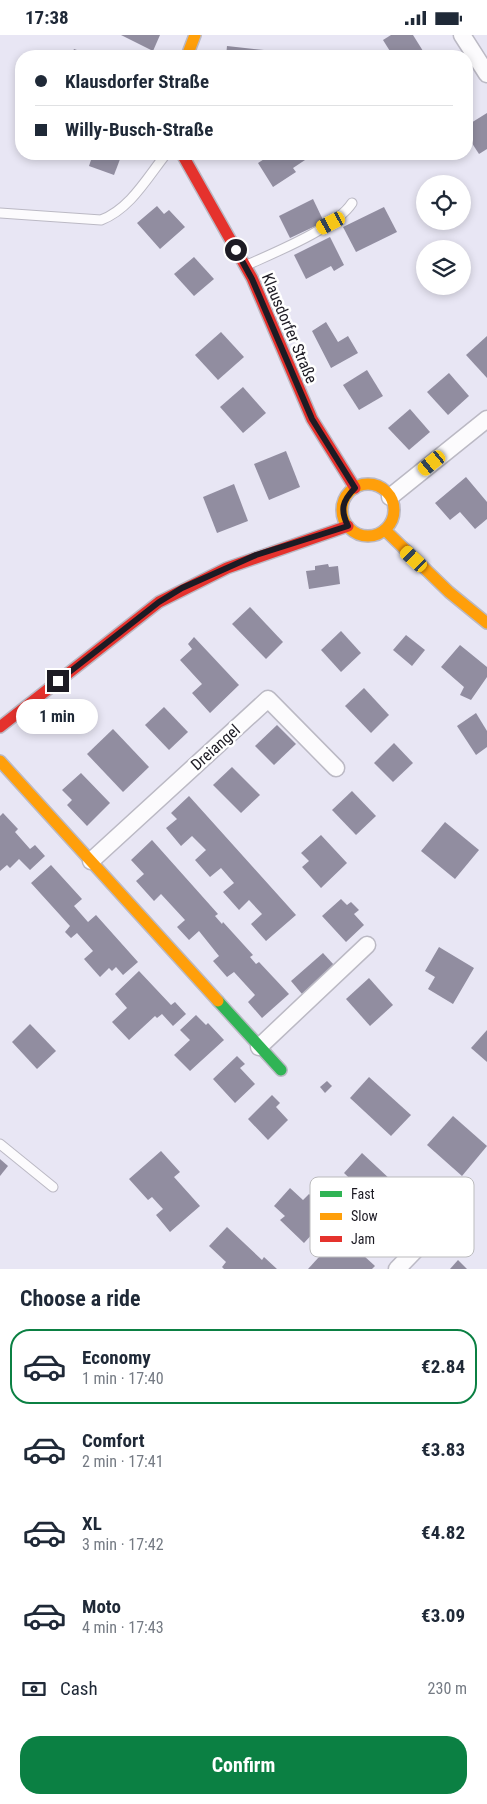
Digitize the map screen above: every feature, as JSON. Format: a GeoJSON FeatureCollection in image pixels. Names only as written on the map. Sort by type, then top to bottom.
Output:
{"type":"FeatureCollection","features":[{"type":"Feature","properties":{"kind":"street"},"geometry":{"type":"LineString","coordinates":[[190,50],[195,35]]}},
{"type":"Feature","properties":{"kind":"street"},"geometry":{"type":"LineString","coordinates":[[462,35],[472,50]]}},
{"type":"Feature","properties":{"kind":"street"},"geometry":{"type":"LineString","coordinates":[[473,52],[487,74]]}},
{"type":"Feature","properties":{"kind":"street","name":"Klausdorfer Straße"},"geometry":{"type":"LineString","coordinates":[[185,160],[245,266],[312,419],[355,488]]}},
{"type":"Feature","properties":{"kind":"street"},"geometry":{"type":"LineString","coordinates":[[390,497],[487,419]]}},
{"type":"Feature","properties":{"kind":"street"},"geometry":{"type":"LineString","coordinates":[[375,485],[384,490],[390,497],[394,514],[391,523],[385,530],[369,536],[359,535],[348,526],[343,517],[343,506],[346,497],[355,488],[375,485]]}},
{"type":"Feature","properties":{"kind":"street"},"geometry":{"type":"LineString","coordinates":[[0,727],[159,602],[182,588],[256,555],[348,526]]}},
{"type":"Feature","properties":{"kind":"street"},"geometry":{"type":"LineString","coordinates":[[385,530],[449,592],[487,623]]}},
{"type":"Feature","properties":{"kind":"street","name":"Dreiangel"},"geometry":{"type":"LineString","coordinates":[[91,861],[268,699],[336,768]]}},
{"type":"Feature","properties":{"kind":"street"},"geometry":{"type":"LineString","coordinates":[[0,761],[280,1070]]}},
{"type":"Feature","properties":{"kind":"street"},"geometry":{"type":"LineString","coordinates":[[259,1047],[367,945]]}},
{"type":"Feature","properties":{"kind":"street"},"geometry":{"type":"LineString","coordinates":[[397,1269],[409,1257]]}},
{"type":"Feature","properties":{"kind":"lane"},"geometry":{"type":"LineString","coordinates":[[0,213],[101,220],[114,215],[124,208],[161,160]]}},
{"type":"Feature","properties":{"kind":"lane"},"geometry":{"type":"LineString","coordinates":[[245,266],[331,223],[348,210],[352,203]]}},
{"type":"Feature","properties":{"kind":"lane"},"geometry":{"type":"LineString","coordinates":[[0,1144],[53,1187]]}},
{"type":"Feature","properties":{"kind":"building"},"geometry":{"type":"Polygon","coordinates":[[[121,35],[160,35],[153,50],[121,35]]]}},
{"type":"Feature","properties":{"kind":"building"},"geometry":{"type":"Polygon","coordinates":[[[391,35],[413,35],[422,50],[389,50],[383,40],[391,35]]]}},
{"type":"Feature","properties":{"kind":"building"},"geometry":{"type":"Polygon","coordinates":[[[227,46],[264,50],[227,50],[227,46]]]}},
{"type":"Feature","properties":{"kind":"building"},"geometry":{"type":"Polygon","coordinates":[[[487,113],[487,149],[479,154],[473,145],[473,122],[487,113]]]}},
{"type":"Feature","properties":{"kind":"building"},"geometry":{"type":"Polygon","coordinates":[[[91,160],[120,160],[114,175],[89,166],[91,160]]]}},
{"type":"Feature","properties":{"kind":"building"},"geometry":{"type":"Polygon","coordinates":[[[263,160],[305,160],[293,168],[296,172],[273,187],[258,163],[263,160]]]}},
{"type":"Feature","properties":{"kind":"building"},"geometry":{"type":"Polygon","coordinates":[[[313,199],[324,222],[290,238],[279,216],[313,199]]]}},
{"type":"Feature","properties":{"kind":"building"},"geometry":{"type":"Polygon","coordinates":[[[157,206],[164,214],[169,210],[185,227],[160,249],[137,223],[157,206]]]}},
{"type":"Feature","properties":{"kind":"building"},"geometry":{"type":"Polygon","coordinates":[[[384,207],[397,232],[356,252],[343,227],[384,207]]]}},
{"type":"Feature","properties":{"kind":"building"},"geometry":{"type":"Polygon","coordinates":[[[330,237],[344,265],[334,271],[331,266],[306,279],[294,255],[330,237]]]}},
{"type":"Feature","properties":{"kind":"building"},"geometry":{"type":"Polygon","coordinates":[[[194,257],[214,279],[194,296],[174,274],[194,257]]]}},
{"type":"Feature","properties":{"kind":"building"},"geometry":{"type":"Polygon","coordinates":[[[326,322],[338,342],[348,336],[358,353],[331,368],[312,331],[326,322]]]}},
{"type":"Feature","properties":{"kind":"building"},"geometry":{"type":"Polygon","coordinates":[[[221,332],[244,357],[218,380],[195,355],[221,332]]]}},
{"type":"Feature","properties":{"kind":"building"},"geometry":{"type":"Polygon","coordinates":[[[487,336],[487,378],[466,355],[487,336]]]}},
{"type":"Feature","properties":{"kind":"building"},"geometry":{"type":"Polygon","coordinates":[[[367,370],[383,396],[359,410],[343,385],[367,370]]]}},
{"type":"Feature","properties":{"kind":"building"},"geometry":{"type":"Polygon","coordinates":[[[449,373],[469,396],[448,415],[427,392],[449,373]]]}},
{"type":"Feature","properties":{"kind":"building"},"geometry":{"type":"Polygon","coordinates":[[[243,387],[266,413],[243,433],[220,407],[243,387]]]}},
{"type":"Feature","properties":{"kind":"building"},"geometry":{"type":"Polygon","coordinates":[[[410,409],[430,432],[409,450],[388,428],[410,409]]]}},
{"type":"Feature","properties":{"kind":"building"},"geometry":{"type":"Polygon","coordinates":[[[286,451],[300,487],[269,500],[254,464],[286,451]]]}},
{"type":"Feature","properties":{"kind":"building"},"geometry":{"type":"Polygon","coordinates":[[[466,477],[487,502],[487,519],[475,529],[460,512],[450,520],[435,503],[466,477]]]}},
{"type":"Feature","properties":{"kind":"building"},"geometry":{"type":"Polygon","coordinates":[[[234,484],[248,521],[217,533],[203,497],[234,484]]]}},
{"type":"Feature","properties":{"kind":"building"},"geometry":{"type":"Polygon","coordinates":[[[328,564],[329,567],[338,566],[340,584],[309,589],[306,571],[315,570],[315,566],[328,564]]]}},
{"type":"Feature","properties":{"kind":"building"},"geometry":{"type":"Polygon","coordinates":[[[250,607],[283,642],[266,659],[232,624],[250,607]]]}},
{"type":"Feature","properties":{"kind":"building"},"geometry":{"type":"Polygon","coordinates":[[[341,631],[361,653],[341,672],[321,650],[341,631]]]}},
{"type":"Feature","properties":{"kind":"building"},"geometry":{"type":"Polygon","coordinates":[[[406,635],[425,650],[412,666],[393,650],[406,635]]]}},
{"type":"Feature","properties":{"kind":"building"},"geometry":{"type":"Polygon","coordinates":[[[194,637],[239,685],[210,713],[192,693],[202,684],[180,660],[192,649],[188,644],[194,637]]]}},
{"type":"Feature","properties":{"kind":"building"},"geometry":{"type":"Polygon","coordinates":[[[460,645],[487,667],[487,677],[471,700],[460,695],[464,687],[441,667],[460,645]]]}},
{"type":"Feature","properties":{"kind":"building"},"geometry":{"type":"Polygon","coordinates":[[[364,688],[389,715],[371,733],[345,706],[364,688]]]}},
{"type":"Feature","properties":{"kind":"building"},"geometry":{"type":"Polygon","coordinates":[[[164,707],[188,732],[169,750],[145,725],[164,707]]]}},
{"type":"Feature","properties":{"kind":"building"},"geometry":{"type":"Polygon","coordinates":[[[476,713],[487,731],[487,747],[476,755],[457,726],[476,713]]]}},
{"type":"Feature","properties":{"kind":"building"},"geometry":{"type":"Polygon","coordinates":[[[277,725],[296,744],[274,765],[255,746],[277,725]]]}},
{"type":"Feature","properties":{"kind":"building"},"geometry":{"type":"Polygon","coordinates":[[[113,729],[149,767],[123,792],[87,754],[113,729]]]}},
{"type":"Feature","properties":{"kind":"building"},"geometry":{"type":"Polygon","coordinates":[[[394,743],[413,763],[393,782],[374,763],[394,743]]]}},
{"type":"Feature","properties":{"kind":"building"},"geometry":{"type":"Polygon","coordinates":[[[232,767],[260,795],[241,813],[213,785],[232,767]]]}},
{"type":"Feature","properties":{"kind":"building"},"geometry":{"type":"Polygon","coordinates":[[[81,773],[110,803],[87,826],[67,805],[72,800],[62,790],[81,773]]]}},
{"type":"Feature","properties":{"kind":"building"},"geometry":{"type":"Polygon","coordinates":[[[352,791],[376,816],[356,835],[332,810],[352,791]]]}},
{"type":"Feature","properties":{"kind":"building"},"geometry":{"type":"Polygon","coordinates":[[[189,796],[296,915],[266,941],[251,924],[262,914],[249,900],[239,910],[223,892],[234,883],[221,868],[210,877],[195,860],[206,850],[192,836],[181,846],[166,828],[177,819],[171,813],[189,796]]]}},
{"type":"Feature","properties":{"kind":"building"},"geometry":{"type":"Polygon","coordinates":[[[3,813],[18,829],[15,832],[30,849],[35,845],[45,856],[30,870],[19,859],[10,868],[7,865],[0,871],[0,816],[3,813]]]}},
{"type":"Feature","properties":{"kind":"building"},"geometry":{"type":"Polygon","coordinates":[[[445,822],[479,850],[455,879],[421,851],[445,822]]]}},
{"type":"Feature","properties":{"kind":"building"},"geometry":{"type":"Polygon","coordinates":[[[321,835],[347,863],[321,888],[302,867],[309,861],[301,853],[321,835]]]}},
{"type":"Feature","properties":{"kind":"building"},"geometry":{"type":"Polygon","coordinates":[[[152,840],[218,914],[215,916],[222,924],[223,922],[253,955],[250,957],[256,964],[259,962],[289,994],[262,1018],[248,1002],[255,995],[234,972],[227,977],[213,961],[219,956],[199,931],[189,940],[177,927],[185,920],[161,894],[154,901],[136,881],[144,874],[131,860],[152,840]]]}},
{"type":"Feature","properties":{"kind":"building"},"geometry":{"type":"Polygon","coordinates":[[[51,865],[82,899],[74,906],[88,922],[96,915],[138,962],[123,975],[116,967],[112,971],[109,968],[100,977],[84,959],[93,951],[77,933],[71,938],[65,932],[70,926],[31,883],[51,865]]]}},
{"type":"Feature","properties":{"kind":"building"},"geometry":{"type":"Polygon","coordinates":[[[341,899],[347,905],[351,902],[359,910],[354,914],[364,925],[346,942],[322,916],[341,899]]]}},
{"type":"Feature","properties":{"kind":"building"},"geometry":{"type":"Polygon","coordinates":[[[439,947],[474,968],[453,1004],[428,989],[435,977],[425,971],[439,947]]]}},
{"type":"Feature","properties":{"kind":"building"},"geometry":{"type":"Polygon","coordinates":[[[323,953],[334,965],[302,994],[291,981],[323,953]]]}},
{"type":"Feature","properties":{"kind":"building"},"geometry":{"type":"Polygon","coordinates":[[[139,971],[171,1005],[175,1002],[186,1014],[173,1026],[162,1014],[157,1018],[155,1016],[129,1040],[112,1022],[127,1008],[115,994],[139,971]]]}},
{"type":"Feature","properties":{"kind":"building"},"geometry":{"type":"Polygon","coordinates":[[[369,978],[393,1005],[370,1026],[346,999],[369,978]]]}},
{"type":"Feature","properties":{"kind":"building"},"geometry":{"type":"Polygon","coordinates":[[[196,1015],[206,1025],[208,1023],[224,1040],[190,1071],[174,1055],[190,1040],[180,1030],[196,1015]]]}},
{"type":"Feature","properties":{"kind":"building"},"geometry":{"type":"Polygon","coordinates":[[[30,1024],[56,1051],[37,1069],[12,1042],[30,1024]]]}},
{"type":"Feature","properties":{"kind":"building"},"geometry":{"type":"Polygon","coordinates":[[[487,1030],[487,1062],[471,1048],[487,1030]]]}},
{"type":"Feature","properties":{"kind":"building"},"geometry":{"type":"Polygon","coordinates":[[[237,1056],[245,1064],[240,1068],[255,1084],[235,1103],[213,1079],[237,1056]]]}},
{"type":"Feature","properties":{"kind":"building"},"geometry":{"type":"Polygon","coordinates":[[[369,1077],[411,1115],[391,1136],[350,1098],[369,1077]]]}},
{"type":"Feature","properties":{"kind":"building"},"geometry":{"type":"Polygon","coordinates":[[[327,1081],[332,1086],[325,1093],[320,1087],[327,1081]]]}},
{"type":"Feature","properties":{"kind":"building"},"geometry":{"type":"Polygon","coordinates":[[[272,1095],[280,1103],[276,1107],[288,1120],[268,1140],[248,1119],[272,1095]]]}},
{"type":"Feature","properties":{"kind":"building"},"geometry":{"type":"Polygon","coordinates":[[[453,1116],[487,1146],[462,1176],[427,1145],[453,1116]]]}},
{"type":"Feature","properties":{"kind":"building"},"geometry":{"type":"Polygon","coordinates":[[[161,1151],[180,1172],[174,1177],[200,1206],[170,1232],[156,1215],[163,1209],[152,1197],[148,1200],[129,1179],[161,1151]]]}},
{"type":"Feature","properties":{"kind":"building"},"geometry":{"type":"Polygon","coordinates":[[[362,1153],[388,1177],[348,1177],[344,1173],[362,1153]]]}},
{"type":"Feature","properties":{"kind":"building"},"geometry":{"type":"Polygon","coordinates":[[[0,1159],[8,1166],[0,1176],[0,1159]]]}},
{"type":"Feature","properties":{"kind":"building"},"geometry":{"type":"Polygon","coordinates":[[[290,1188],[303,1200],[310,1195],[310,1236],[304,1243],[280,1220],[285,1216],[274,1206],[290,1188]]]}},
{"type":"Feature","properties":{"kind":"building"},"geometry":{"type":"Polygon","coordinates":[[[227,1227],[262,1260],[264,1257],[277,1269],[224,1269],[222,1267],[226,1262],[209,1246],[227,1227]]]}},
{"type":"Feature","properties":{"kind":"building"},"geometry":{"type":"Polygon","coordinates":[[[319,1257],[365,1257],[375,1266],[372,1269],[308,1269],[319,1257]]]}},
{"type":"Feature","properties":{"kind":"building"},"geometry":{"type":"Polygon","coordinates":[[[458,1260],[467,1269],[450,1269],[458,1260]]]}},
{"type":"Feature","properties":{"kind":"traffic: fast"},"geometry":{"type":"LineString","coordinates":[[218,1001],[281,1070]]}},
{"type":"Feature","properties":{"kind":"traffic: slow"},"geometry":{"type":"LineString","coordinates":[[189,50],[195,35]]}},
{"type":"Feature","properties":{"kind":"traffic: slow"},"geometry":{"type":"LineString","coordinates":[[368,484],[378,486],[386,492],[392,500],[394,510],[392,520],[386,528],[378,534],[368,536],[358,534],[350,528],[344,520],[342,510],[344,500],[350,492],[358,486],[368,484]]}},
{"type":"Feature","properties":{"kind":"traffic: slow"},"geometry":{"type":"LineString","coordinates":[[385,530],[449,592],[487,623]]}},
{"type":"Feature","properties":{"kind":"traffic: slow"},"geometry":{"type":"LineString","coordinates":[[0,761],[218,1001]]}},
{"type":"Feature","properties":{"kind":"traffic: jam"},"geometry":{"type":"LineString","coordinates":[[185,160],[252,278],[312,419],[355,488]]}},
{"type":"Feature","properties":{"kind":"traffic: jam"},"geometry":{"type":"LineString","coordinates":[[0,727],[159,602],[227,568],[348,526]]}},
{"type":"Feature","properties":{"kind":"route"},"geometry":{"type":"LineString","coordinates":[[58,681],[159,602],[182,588],[256,555],[348,526],[343,517],[343,506],[346,497],[355,488],[312,419],[252,279],[236,250]]}}]}
